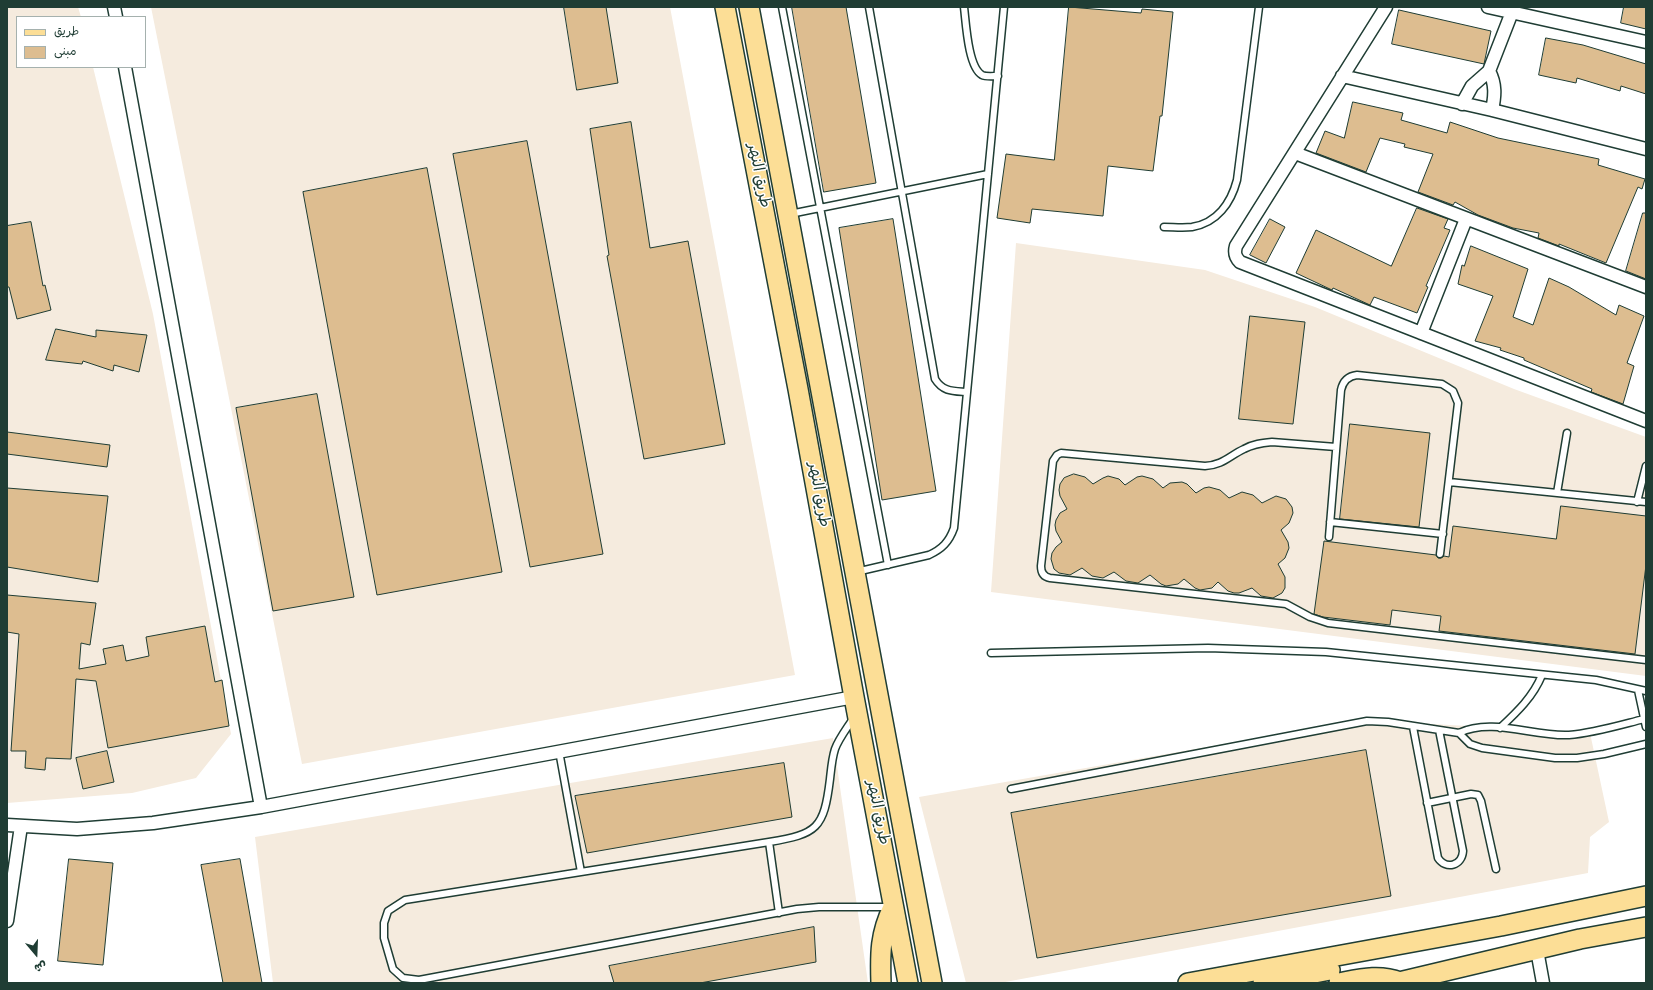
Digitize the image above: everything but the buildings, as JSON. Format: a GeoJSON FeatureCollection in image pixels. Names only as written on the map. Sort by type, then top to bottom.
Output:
{"type":"FeatureCollection","features":[{"type":"Feature","properties":{"kind":"main road","name":"طريق النهر"},"geometry":{"type":"LineString","coordinates":[[725,7],[800,397],[855,705],[908,983]]}},
{"type":"Feature","properties":{"kind":"main road","name":"طريق النهر"},"geometry":{"type":"LineString","coordinates":[[749,7],[933,980]]}},
{"type":"Feature","properties":{"kind":"main road"},"geometry":{"type":"LineString","coordinates":[[1188,983],[1540,918],[1646,896]]}},
{"type":"Feature","properties":{"kind":"main road"},"geometry":{"type":"LineString","coordinates":[[881,983],[880,952],[882,937],[886,921],[893,907]]}},
{"type":"Feature","properties":{"kind":"main road"},"geometry":{"type":"LineString","coordinates":[[1537,950],[1532,930],[1534,923],[1540,918]]}},
{"type":"Feature","properties":{"kind":"main road"},"geometry":{"type":"LineString","coordinates":[[1339,983],[1380,976],[1390,978],[1398,982],[1580,939],[1646,927]]}},
{"type":"Feature","properties":{"kind":"main road"},"geometry":{"type":"LineString","coordinates":[[1263,983],[1360,964],[1386,953],[1397,944]]}},
{"type":"Feature","properties":{"kind":"street"},"geometry":{"type":"LineString","coordinates":[[1386,7],[1236,246],[1235,250],[1237,259],[1240,262],[1421,333],[1645,418]]}},
{"type":"Feature","properties":{"kind":"street"},"geometry":{"type":"LineString","coordinates":[[1488,7],[1646,42]]}},
{"type":"Feature","properties":{"kind":"street"},"geometry":{"type":"LineString","coordinates":[[1462,104],[1472,86],[1489,71],[1512,12]]}},
{"type":"Feature","properties":{"kind":"street"},"geometry":{"type":"LineString","coordinates":[[125,68],[261,807]]}},
{"type":"Feature","properties":{"kind":"street"},"geometry":{"type":"LineString","coordinates":[[1489,71],[1492,77],[1494,90],[1492,110]]}},
{"type":"Feature","properties":{"kind":"street"},"geometry":{"type":"LineString","coordinates":[[1342,76],[1492,110],[1646,150]]}},
{"type":"Feature","properties":{"kind":"street"},"geometry":{"type":"LineString","coordinates":[[1295,153],[1646,287]]}},
{"type":"Feature","properties":{"kind":"street"},"geometry":{"type":"LineString","coordinates":[[1421,333],[1466,219]]}},
{"type":"Feature","properties":{"kind":"street"},"geometry":{"type":"LineString","coordinates":[[7,825],[77,829],[153,823],[261,807],[559,751],[855,705]]}},
{"type":"Feature","properties":{"kind":"street"},"geometry":{"type":"LineString","coordinates":[[7,921],[21,826]]}},
{"type":"Feature","properties":{"kind":"street"},"geometry":{"type":"LineString","coordinates":[[1537,950],[1543,983]]}},
{"type":"Feature","properties":{"kind":"lane"},"geometry":{"type":"LineString","coordinates":[[782,7],[888,564]]}},
{"type":"Feature","properties":{"kind":"lane"},"geometry":{"type":"LineString","coordinates":[[869,7],[936,378],[939,386],[946,391],[967,392]]}},
{"type":"Feature","properties":{"kind":"lane"},"geometry":{"type":"LineString","coordinates":[[964,7],[972,61],[976,70],[984,76],[998,76]]}},
{"type":"Feature","properties":{"kind":"lane"},"geometry":{"type":"LineString","coordinates":[[856,572],[928,555],[941,548],[951,537],[954,528],[1004,7]]}},
{"type":"Feature","properties":{"kind":"lane"},"geometry":{"type":"LineString","coordinates":[[1164,227],[1191,227],[1210,221],[1225,208],[1235,190],[1259,7]]}},
{"type":"Feature","properties":{"kind":"lane"},"geometry":{"type":"LineString","coordinates":[[789,214],[988,174]]}},
{"type":"Feature","properties":{"kind":"lane"},"geometry":{"type":"LineString","coordinates":[[1329,537],[1342,385],[1348,378],[1357,375],[1442,384],[1453,391],[1458,403],[1440,554]]}},
{"type":"Feature","properties":{"kind":"lane"},"geometry":{"type":"LineString","coordinates":[[1557,493],[1567,433]]}},
{"type":"Feature","properties":{"kind":"lane"},"geometry":{"type":"LineString","coordinates":[[1336,447],[1272,442],[1262,443],[1245,449],[1222,463],[1205,466],[1061,453],[1057,455],[1053,461],[1041,566],[1042,572],[1050,578],[1286,604],[1310,617],[1328,623],[1646,660]]}},
{"type":"Feature","properties":{"kind":"lane"},"geometry":{"type":"LineString","coordinates":[[1637,502],[1646,466]]}},
{"type":"Feature","properties":{"kind":"lane"},"geometry":{"type":"LineString","coordinates":[[1449,482],[1646,502]]}},
{"type":"Feature","properties":{"kind":"lane"},"geometry":{"type":"LineString","coordinates":[[1330,522],[1443,534]]}},
{"type":"Feature","properties":{"kind":"lane"},"geometry":{"type":"LineString","coordinates":[[991,653],[1208,648],[1258,648],[1326,652],[1596,680],[1646,692]]}},
{"type":"Feature","properties":{"kind":"lane"},"geometry":{"type":"LineString","coordinates":[[1500,728],[1529,700],[1538,686],[1542,675]]}},
{"type":"Feature","properties":{"kind":"lane"},"geometry":{"type":"LineString","coordinates":[[1638,690],[1646,727]]}},
{"type":"Feature","properties":{"kind":"lane"},"geometry":{"type":"LineString","coordinates":[[855,705],[835,749],[824,814],[817,826],[807,834],[769,842],[405,900],[396,904],[388,911],[384,923],[384,938],[393,969],[403,978],[419,980],[779,913],[819,908],[893,907]]}},
{"type":"Feature","properties":{"kind":"lane"},"geometry":{"type":"LineString","coordinates":[[1011,789],[1367,721],[1378,721],[1459,733],[1482,726],[1568,735],[1600,730],[1644,719]]}},
{"type":"Feature","properties":{"kind":"lane"},"geometry":{"type":"LineString","coordinates":[[1413,727],[1438,858],[1444,864],[1453,865],[1462,858],[1463,851],[1439,730]]}},
{"type":"Feature","properties":{"kind":"lane"},"geometry":{"type":"LineString","coordinates":[[1459,733],[1470,744],[1482,748],[1565,758],[1588,757],[1646,744]]}},
{"type":"Feature","properties":{"kind":"lane"},"geometry":{"type":"LineString","coordinates":[[559,751],[581,872]]}},
{"type":"Feature","properties":{"kind":"lane"},"geometry":{"type":"LineString","coordinates":[[1427,803],[1474,794],[1480,798],[1496,869]]}},
{"type":"Feature","properties":{"kind":"lane"},"geometry":{"type":"LineString","coordinates":[[769,842],[779,913]]}},
{"type":"Feature","properties":{"kind":"shaded area"},"geometry":{"type":"Polygon","coordinates":[[[7,7],[78,7],[81,16],[16,16],[16,68],[93,68],[153,314],[231,734],[196,778],[132,793],[7,803],[7,7]]]}},
{"type":"Feature","properties":{"kind":"shaded area"},"geometry":{"type":"Polygon","coordinates":[[[151,7],[670,7],[795,675],[302,764],[151,7]]]}},
{"type":"Feature","properties":{"kind":"shaded area"},"geometry":{"type":"Polygon","coordinates":[[[1016,243],[1205,270],[1315,307],[1514,389],[1646,437],[1646,676],[991,592],[1016,243]]]}},
{"type":"Feature","properties":{"kind":"shaded area"},"geometry":{"type":"Polygon","coordinates":[[[1362,720],[1590,733],[1609,822],[1590,837],[1588,873],[1000,983],[966,983],[919,797],[1362,720]]]}},
{"type":"Feature","properties":{"kind":"shaded area"},"geometry":{"type":"Polygon","coordinates":[[[833,738],[868,983],[273,983],[255,837],[833,738]]]}}]}
